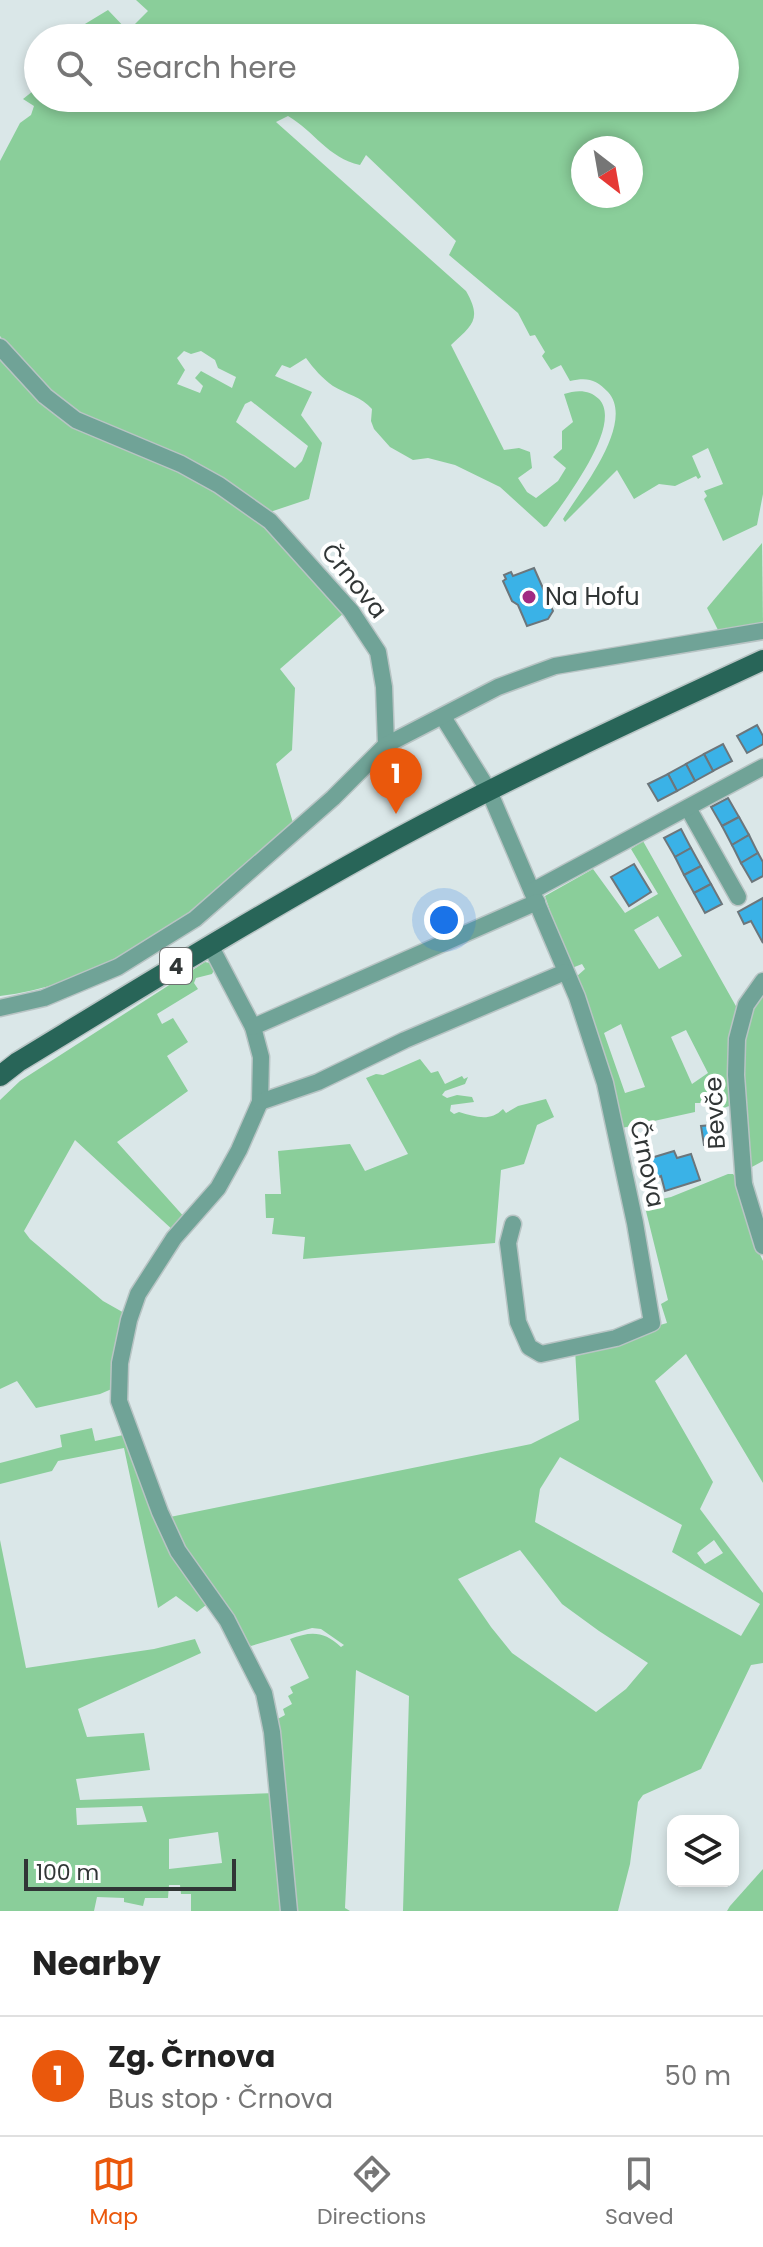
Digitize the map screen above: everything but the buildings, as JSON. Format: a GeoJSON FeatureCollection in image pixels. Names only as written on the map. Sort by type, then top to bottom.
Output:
{"type":"FeatureCollection","features":[{"type":"Feature","properties":{"kind":"main road","name":"4"},"geometry":{"type":"LineString","coordinates":[[0,1076],[210,945],[399,838],[489,791],[763,660]]}},
{"type":"Feature","properties":{"kind":"street","name":"Črnova"},"geometry":{"type":"LineString","coordinates":[[0,347],[45,396],[76,420],[181,464],[219,485],[270,521],[351,611],[378,652],[384,687],[386,745]]}},
{"type":"Feature","properties":{"kind":"street"},"geometry":{"type":"LineString","coordinates":[[0,1008],[44,998],[118,967],[195,919],[333,798],[386,745],[498,687],[555,666],[763,631]]}},
{"type":"Feature","properties":{"kind":"street","name":"Črnova"},"geometry":{"type":"LineString","coordinates":[[443,717],[489,791],[577,997],[605,1083],[635,1223],[652,1323],[616,1338],[541,1354],[529,1347],[518,1322],[513,1291],[508,1243],[513,1224]]}},
{"type":"Feature","properties":{"kind":"street"},"geometry":{"type":"LineString","coordinates":[[253,1027],[535,896],[763,767]]}},
{"type":"Feature","properties":{"kind":"street"},"geometry":{"type":"LineString","coordinates":[[688,808],[738,897]]}},
{"type":"Feature","properties":{"kind":"street"},"geometry":{"type":"LineString","coordinates":[[210,945],[253,1027],[261,1057],[260,1102],[218,1188],[174,1238],[138,1294],[120,1363],[119,1401],[160,1512],[178,1551],[227,1620],[264,1693],[270,1714],[277,1773],[289,1911]]}},
{"type":"Feature","properties":{"kind":"street"},"geometry":{"type":"LineString","coordinates":[[260,1102],[318,1082],[405,1040],[565,972]]}},
{"type":"Feature","properties":{"kind":"street","name":"Bevče"},"geometry":{"type":"LineString","coordinates":[[763,981],[746,1005],[737,1039],[736,1075],[744,1184],[763,1246]]}},
{"type":"Feature","properties":{"kind":"green space"},"geometry":{"type":"Polygon","coordinates":[[[136,0],[763,0],[763,494],[757,525],[723,541],[704,499],[707,496],[704,491],[723,484],[708,448],[692,456],[701,477],[698,479],[696,476],[675,486],[659,484],[634,499],[617,470],[565,522],[563,519],[592,475],[611,438],[615,405],[608,392],[591,380],[570,381],[561,365],[551,370],[542,356],[545,352],[535,335],[530,336],[518,313],[449,255],[456,241],[366,155],[360,165],[349,162],[288,116],[276,122],[466,291],[474,308],[473,321],[451,345],[504,450],[519,448],[530,452],[532,468],[518,478],[527,492],[536,498],[558,481],[566,468],[553,457],[562,449],[562,431],[573,422],[564,394],[582,391],[599,399],[605,411],[598,444],[547,526],[544,527],[500,487],[455,465],[428,458],[413,460],[390,447],[374,429],[372,409],[364,401],[329,383],[306,358],[290,368],[282,365],[275,376],[312,392],[301,415],[322,443],[309,499],[267,513],[82,416],[48,390],[17,359],[0,336],[0,161],[20,123],[32,112],[739,112],[739,24],[135,24],[148,11],[136,0]],[[184,351],[177,358],[185,370],[177,384],[200,393],[203,386],[195,378],[201,371],[232,388],[236,377],[218,368],[215,360],[201,351],[191,354],[184,351]],[[251,401],[245,404],[236,422],[295,468],[302,461],[308,446],[251,401]]]}},
{"type":"Feature","properties":{"kind":"green space"},"geometry":{"type":"Polygon","coordinates":[[[108,10],[121,24],[85,24],[108,10]]]}},
{"type":"Feature","properties":{"kind":"green space"},"geometry":{"type":"Polygon","coordinates":[[[0,360],[39,399],[171,463],[263,521],[344,613],[280,669],[295,688],[292,750],[276,764],[293,823],[205,903],[151,940],[63,982],[0,996],[0,360]]]}},
{"type":"Feature","properties":{"kind":"green space"},"geometry":{"type":"Polygon","coordinates":[[[762,543],[763,625],[718,630],[707,608],[762,543]]]}},
{"type":"Feature","properties":{"kind":"green space"},"geometry":{"type":"Polygon","coordinates":[[[643,841],[737,1008],[732,1105],[712,1112],[701,1103],[695,1103],[695,1112],[622,1128],[576,977],[585,969],[582,964],[572,968],[568,964],[545,896],[593,869],[625,913],[658,894],[631,849],[643,841]],[[658,916],[634,930],[659,969],[682,956],[658,916]],[[621,1024],[604,1033],[625,1093],[645,1087],[621,1024]],[[686,1030],[671,1037],[692,1084],[708,1073],[686,1030]]]}},
{"type":"Feature","properties":{"kind":"green space"},"geometry":{"type":"Polygon","coordinates":[[[205,962],[215,968],[212,974],[196,978],[194,983],[198,989],[157,1014],[162,1024],[173,1018],[188,1042],[167,1056],[188,1091],[117,1142],[186,1219],[175,1232],[75,1140],[24,1231],[103,1301],[126,1314],[114,1388],[36,1408],[17,1381],[0,1389],[0,1100],[20,1081],[205,962]]]}},
{"type":"Feature","properties":{"kind":"green space"},"geometry":{"type":"Polygon","coordinates":[[[763,994],[763,1161],[750,1168],[757,1200],[747,1169],[750,1146],[744,1135],[741,1073],[747,1020],[763,994]]]}},
{"type":"Feature","properties":{"kind":"green space"},"geometry":{"type":"Polygon","coordinates":[[[420,1059],[431,1073],[438,1071],[445,1084],[462,1076],[464,1079],[468,1077],[465,1084],[442,1095],[447,1098],[457,1095],[472,1097],[474,1102],[451,1105],[450,1111],[454,1114],[459,1112],[488,1117],[503,1109],[506,1113],[518,1106],[546,1099],[554,1117],[537,1125],[524,1164],[501,1170],[495,1243],[303,1259],[305,1237],[272,1234],[274,1218],[266,1218],[265,1194],[281,1194],[278,1151],[350,1144],[365,1171],[408,1154],[366,1078],[383,1075],[420,1059]]]}},
{"type":"Feature","properties":{"kind":"green space"},"geometry":{"type":"Polygon","coordinates":[[[733,1174],[738,1180],[755,1244],[763,1261],[763,1483],[686,1354],[655,1381],[713,1482],[700,1509],[763,1593],[763,1663],[751,1665],[701,1769],[643,1795],[638,1802],[630,1864],[618,1911],[403,1911],[409,1696],[356,1670],[345,1908],[350,1911],[292,1911],[274,1721],[285,1715],[283,1709],[292,1704],[288,1696],[293,1693],[290,1687],[309,1678],[290,1639],[317,1634],[341,1647],[344,1645],[321,1629],[312,1628],[251,1646],[245,1642],[165,1518],[531,1444],[579,1420],[575,1349],[667,1323],[661,1304],[668,1300],[644,1203],[671,1197],[733,1174]],[[560,1457],[540,1489],[535,1522],[741,1636],[760,1604],[672,1552],[682,1525],[560,1457]],[[714,1540],[697,1553],[705,1564],[723,1553],[714,1540]],[[520,1550],[458,1579],[512,1653],[596,1712],[626,1689],[648,1663],[562,1604],[520,1550]]]}},
{"type":"Feature","properties":{"kind":"green space"},"geometry":{"type":"Polygon","coordinates":[[[92,1428],[95,1441],[128,1434],[210,1602],[197,1612],[176,1596],[158,1608],[124,1448],[58,1461],[52,1471],[0,1484],[0,1463],[62,1447],[60,1435],[92,1428]]]}},
{"type":"Feature","properties":{"kind":"green space"},"geometry":{"type":"Polygon","coordinates":[[[0,1540],[26,1668],[154,1649],[195,1639],[201,1653],[78,1709],[87,1737],[144,1733],[150,1770],[76,1779],[80,1800],[276,1793],[284,1911],[191,1911],[191,1894],[181,1894],[180,1885],[169,1885],[168,1898],[145,1898],[143,1906],[124,1902],[124,1898],[97,1897],[94,1911],[0,1911],[0,1540]],[[142,1806],[76,1808],[77,1825],[147,1822],[142,1806]],[[218,1832],[169,1839],[169,1869],[222,1863],[218,1832]]]}},
{"type":"Feature","properties":{"kind":"green space"},"geometry":{"type":"Polygon","coordinates":[[[763,1869],[763,1911],[727,1911],[730,1906],[763,1869]]]}},
{"type":"Feature","properties":{"kind":"place","name":"Na Hofu"},"geometry":{"type":"Point","coordinates":[529,597]}},
{"type":"Feature","properties":{"kind":"place","name":"Zg. Črnova"},"geometry":{"type":"Point","coordinates":[396,814]}}]}
